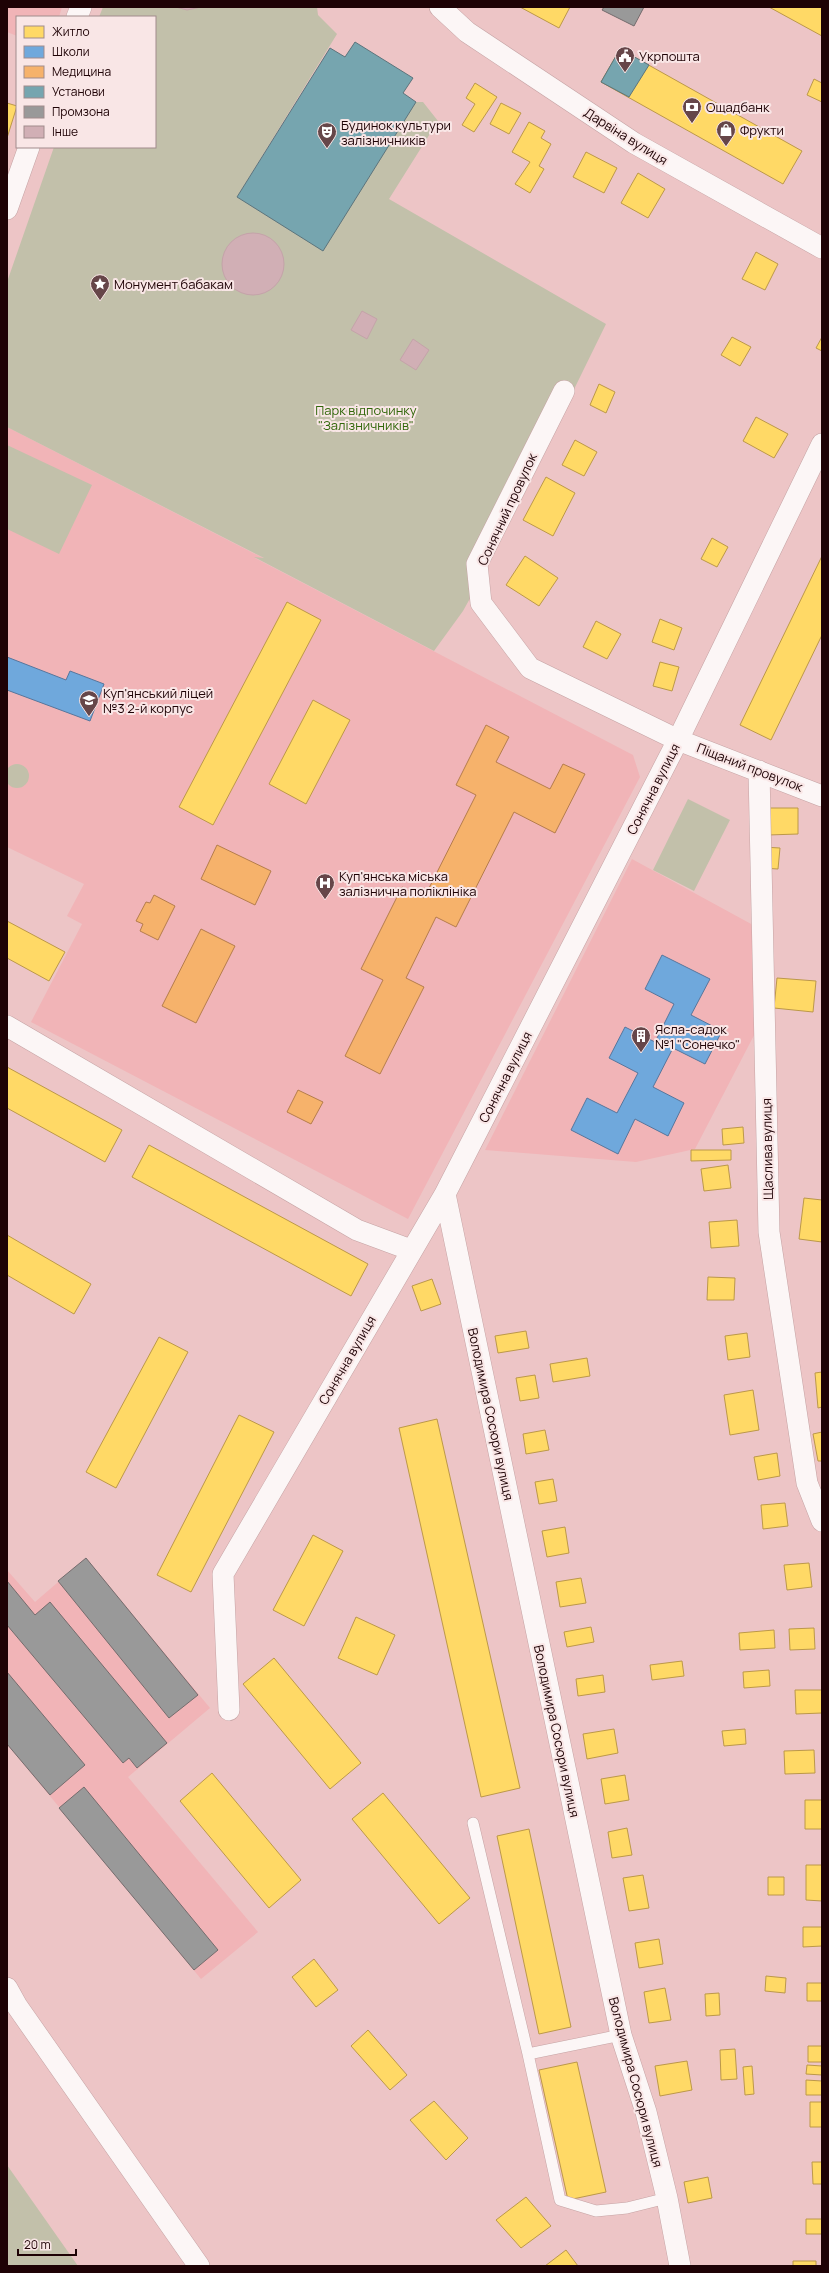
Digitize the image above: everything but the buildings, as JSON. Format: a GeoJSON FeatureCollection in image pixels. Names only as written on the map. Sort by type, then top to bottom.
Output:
{"type":"FeatureCollection","features":[{"type":"Feature","properties":{"kind":"street","name":"Дарвіна вулиця"},"geometry":{"type":"LineString","coordinates":[[440,7],[467,32],[634,143],[822,248]]}},
{"type":"Feature","properties":{"kind":"street"},"geometry":{"type":"LineString","coordinates":[[7,209],[29,148]]}},
{"type":"Feature","properties":{"kind":"street","name":"Сонячний провулок"},"geometry":{"type":"LineString","coordinates":[[564,391],[478,564],[481,603],[530,668],[678,740]]}},
{"type":"Feature","properties":{"kind":"street","name":"Сонячна вулиця"},"geometry":{"type":"LineString","coordinates":[[229,1710],[222,1574],[445,1194],[678,740],[822,444]]}},
{"type":"Feature","properties":{"kind":"street","name":"Піщаний провулок"},"geometry":{"type":"LineString","coordinates":[[678,740],[822,796]]}},
{"type":"Feature","properties":{"kind":"street","name":"Щаслива вулиця"},"geometry":{"type":"LineString","coordinates":[[759,771],[768,1232],[807,1483],[822,1522]]}},
{"type":"Feature","properties":{"kind":"street"},"geometry":{"type":"LineString","coordinates":[[7,1026],[357,1230],[411,1250]]}},
{"type":"Feature","properties":{"kind":"street","name":"Володимира Сосюри вулиця"},"geometry":{"type":"LineString","coordinates":[[445,1194],[621,2035],[646,2112],[667,2198],[680,2266]]}},
{"type":"Feature","properties":{"kind":"street"},"geometry":{"type":"LineString","coordinates":[[7,1988],[17,2006],[199,2266]]}},
{"type":"Feature","properties":{"kind":"lane"},"geometry":{"type":"LineString","coordinates":[[474,1823],[528,2054],[560,2200],[596,2211],[627,2208],[667,2198]]}},
{"type":"Feature","properties":{"kind":"lane"},"geometry":{"type":"LineString","coordinates":[[528,2054],[621,2035]]}},
{"type":"Feature","properties":{"kind":"shaded area"},"geometry":{"type":"Polygon","coordinates":[[[7,7],[62,7],[59,16],[16,16],[16,36],[7,32],[7,7]]]}},
{"type":"Feature","properties":{"kind":"shaded area","name":"Куп'янська міська залізнична поліклініка"},"geometry":{"type":"Polygon","coordinates":[[[7,427],[265,559],[255,558],[633,755],[640,777],[408,1219],[31,1022],[82,924],[67,916],[84,884],[7,847],[7,427]]]}},
{"type":"Feature","properties":{"kind":"shaded area"},"geometry":{"type":"Polygon","coordinates":[[[632,859],[753,925],[764,1016],[695,1149],[636,1162],[485,1150],[632,859]]]}},
{"type":"Feature","properties":{"kind":"shaded area"},"geometry":{"type":"Polygon","coordinates":[[[86,1558],[210,1708],[128,1777],[258,1932],[201,1979],[7,1744],[7,1570],[35,1602],[86,1558]]]}},
{"type":"Feature","properties":{"kind":"green space","name":"Парк відпочинку \"Залізничників\""},"geometry":{"type":"Polygon","coordinates":[[[103,7],[317,7],[318,15],[337,34],[237,197],[323,250],[416,102],[423,102],[438,121],[389,199],[606,324],[483,575],[463,611],[434,651],[254,557],[264,558],[7,427],[7,282],[54,148],[156,148],[156,16],[99,16],[103,7]]]}},
{"type":"Feature","properties":{"kind":"green space"},"geometry":{"type":"Polygon","coordinates":[[[7,445],[92,485],[59,554],[7,529],[7,445]]]}},
{"type":"Feature","properties":{"kind":"green space"},"geometry":{"type":"Polygon","coordinates":[[[17,764],[22,765],[28,771],[28,781],[22,787],[17,788],[12,787],[6,781],[5,776],[6,771],[12,765],[17,764]]]}},
{"type":"Feature","properties":{"kind":"green space"},"geometry":{"type":"Polygon","coordinates":[[[688,799],[730,820],[694,891],[653,870],[688,799]]]}},
{"type":"Feature","properties":{"kind":"green space"},"geometry":{"type":"Polygon","coordinates":[[[7,2165],[78,2266],[7,2266],[7,2165]]]}},
{"type":"Feature","properties":{"kind":"place","name":"Укрпошта"},"geometry":{"type":"Point","coordinates":[625,73]}},
{"type":"Feature","properties":{"kind":"place","name":"Ощадбанк"},"geometry":{"type":"Point","coordinates":[692,124]}},
{"type":"Feature","properties":{"kind":"place","name":"Фрукти"},"geometry":{"type":"Point","coordinates":[726,147]}},
{"type":"Feature","properties":{"kind":"place","name":"Будинок культури залізничників"},"geometry":{"type":"Point","coordinates":[327,149]}},
{"type":"Feature","properties":{"kind":"place","name":"Монумент бабакам"},"geometry":{"type":"Point","coordinates":[100,301]}},
{"type":"Feature","properties":{"kind":"place","name":"Куп'янський ліцей №3 2-й корпус"},"geometry":{"type":"Point","coordinates":[89,717]}},
{"type":"Feature","properties":{"kind":"place","name":"Куп'янська міська залізнична поліклініка"},"geometry":{"type":"Point","coordinates":[325,900]}},
{"type":"Feature","properties":{"kind":"place","name":"Ясла-садок №1 \"Сонечко\""},"geometry":{"type":"Point","coordinates":[641,1053]}}]}
